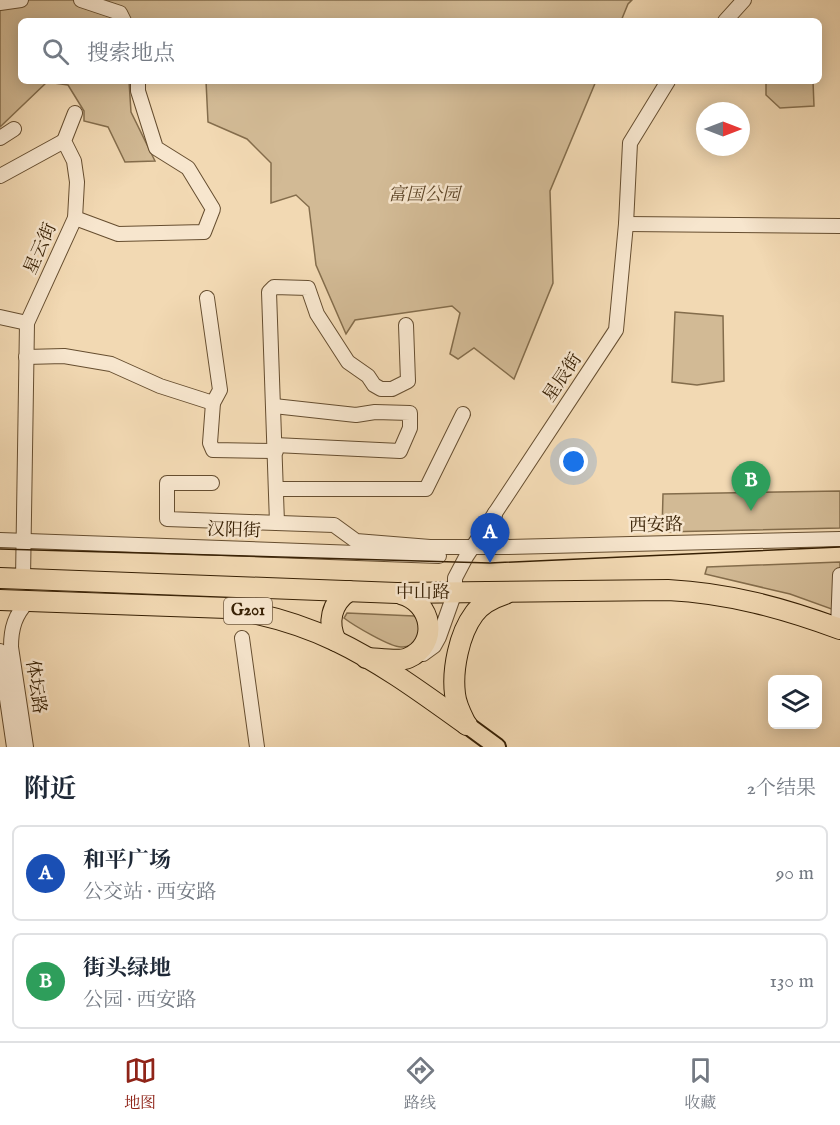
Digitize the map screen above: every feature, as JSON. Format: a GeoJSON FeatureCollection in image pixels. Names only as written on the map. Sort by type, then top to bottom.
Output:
{"type":"FeatureCollection","features":[{"type":"Feature","properties":{"kind":"highway","name":"中山路"},"geometry":{"type":"LineString","coordinates":[[0,579],[397,593],[435,593],[455,585],[513,592],[701,591],[773,606],[839,629]]}},
{"type":"Feature","properties":{"kind":"highway"},"geometry":{"type":"LineString","coordinates":[[336,641],[332,633],[332,613],[341,596],[349,591]]}},
{"type":"Feature","properties":{"kind":"highway"},"geometry":{"type":"LineString","coordinates":[[467,725],[458,710],[455,695],[457,661],[463,636],[474,614],[485,603],[513,592]]}},
{"type":"Feature","properties":{"kind":"highway"},"geometry":{"type":"LineString","coordinates":[[366,658],[406,659],[423,646],[429,629],[425,611],[412,598],[397,593]]}},
{"type":"Feature","properties":{"kind":"highway","name":"G201"},"geometry":{"type":"LineString","coordinates":[[0,600],[226,608],[283,620],[336,641],[366,658],[467,725]]}},
{"type":"Feature","properties":{"kind":"main road"},"geometry":{"type":"LineString","coordinates":[[467,725],[497,747]]}},
{"type":"Feature","properties":{"kind":"street"},"geometry":{"type":"LineString","coordinates":[[0,3],[21,0]]}},
{"type":"Feature","properties":{"kind":"street"},"geometry":{"type":"LineString","coordinates":[[81,0],[120,14],[122,18]]}},
{"type":"Feature","properties":{"kind":"street"},"geometry":{"type":"LineString","coordinates":[[727,18],[744,0]]}},
{"type":"Feature","properties":{"kind":"street"},"geometry":{"type":"LineString","coordinates":[[64,141],[74,161],[77,182],[75,218],[118,234],[204,232],[213,209],[188,168],[156,148],[138,91],[138,84]]}},
{"type":"Feature","properties":{"kind":"street","name":"星辰街"},"geometry":{"type":"LineString","coordinates":[[406,659],[427,653],[434,646],[455,585],[469,553],[616,330],[626,224],[630,143],[666,84]]}},
{"type":"Feature","properties":{"kind":"street"},"geometry":{"type":"LineString","coordinates":[[0,176],[64,141],[75,113]]}},
{"type":"Feature","properties":{"kind":"street"},"geometry":{"type":"LineString","coordinates":[[0,138],[14,129]]}},
{"type":"Feature","properties":{"kind":"street","name":"星云街"},"geometry":{"type":"LineString","coordinates":[[23,579],[27,323],[75,218]]}},
{"type":"Feature","properties":{"kind":"street"},"geometry":{"type":"LineString","coordinates":[[626,224],[840,226]]}},
{"type":"Feature","properties":{"kind":"street"},"geometry":{"type":"LineString","coordinates":[[277,523],[269,292],[274,287],[308,288],[316,314],[348,362],[368,376],[374,385],[381,389],[392,389],[408,381],[406,325]]}},
{"type":"Feature","properties":{"kind":"street"},"geometry":{"type":"LineString","coordinates":[[207,298],[220,390],[213,403],[210,443],[213,450],[275,448],[400,451],[410,428],[410,413],[375,412],[356,415],[274,406]]}},
{"type":"Feature","properties":{"kind":"street"},"geometry":{"type":"LineString","coordinates":[[0,316],[27,323]]}},
{"type":"Feature","properties":{"kind":"street"},"geometry":{"type":"LineString","coordinates":[[26,357],[64,356],[111,364],[160,386],[213,403]]}},
{"type":"Feature","properties":{"kind":"street"},"geometry":{"type":"LineString","coordinates":[[277,489],[426,489],[463,414]]}},
{"type":"Feature","properties":{"kind":"street"},"geometry":{"type":"LineString","coordinates":[[212,483],[166,483],[167,519],[334,525],[356,541],[469,553]]}},
{"type":"Feature","properties":{"kind":"street"},"geometry":{"type":"LineString","coordinates":[[495,513],[495,532],[501,544],[507,548]]}},
{"type":"Feature","properties":{"kind":"street","name":"西安路"},"geometry":{"type":"LineString","coordinates":[[469,553],[507,548],[840,539]]}},
{"type":"Feature","properties":{"kind":"street","name":"汉阳街"},"geometry":{"type":"LineString","coordinates":[[0,540],[469,553]]}},
{"type":"Feature","properties":{"kind":"street"},"geometry":{"type":"LineString","coordinates":[[839,629],[840,575]]}},
{"type":"Feature","properties":{"kind":"street","name":"体坛路"},"geometry":{"type":"LineString","coordinates":[[26,747],[11,647],[11,631],[15,620],[28,601]]}},
{"type":"Feature","properties":{"kind":"street"},"geometry":{"type":"LineString","coordinates":[[242,638],[257,747]]}},
{"type":"Feature","properties":{"kind":"street","name":"体坛路"},"geometry":{"type":"LineString","coordinates":[[0,651],[14,747]]}},
{"type":"Feature","properties":{"kind":"green space"},"geometry":{"type":"Polygon","coordinates":[[[0,0],[632,0],[622,18],[18,18],[18,84],[45,84],[0,127],[0,0]]]}},
{"type":"Feature","properties":{"kind":"green space"},"geometry":{"type":"Polygon","coordinates":[[[61,84],[129,84],[131,112],[155,161],[125,162],[108,127],[84,121],[84,111],[68,85],[61,84]]]}},
{"type":"Feature","properties":{"kind":"green space","name":"富国公园"},"geometry":{"type":"Polygon","coordinates":[[[206,84],[595,84],[550,191],[553,283],[514,379],[474,348],[458,359],[450,354],[460,313],[452,306],[355,320],[346,334],[316,265],[309,207],[296,195],[271,203],[271,163],[247,139],[208,122],[206,84]]]}},
{"type":"Feature","properties":{"kind":"green space"},"geometry":{"type":"Polygon","coordinates":[[[766,84],[813,84],[814,106],[780,108],[766,95],[766,84]]]}},
{"type":"Feature","properties":{"kind":"green space"},"geometry":{"type":"Polygon","coordinates":[[[675,312],[723,316],[724,381],[697,385],[672,382],[675,312]]]}},
{"type":"Feature","properties":{"kind":"green space"},"geometry":{"type":"Polygon","coordinates":[[[840,491],[840,528],[662,532],[663,494],[840,491]]]}},
{"type":"Feature","properties":{"kind":"green space"},"geometry":{"type":"Polygon","coordinates":[[[840,562],[840,612],[790,594],[705,574],[707,567],[840,562]]]}},
{"type":"Feature","properties":{"kind":"green space"},"geometry":{"type":"Polygon","coordinates":[[[347,613],[414,616],[420,620],[423,637],[407,647],[396,646],[344,618],[347,613]]]}},
{"type":"Feature","properties":{"kind":"tram line"},"geometry":{"type":"LineString","coordinates":[[0,549],[490,563],[840,547]]}},
{"type":"Feature","properties":{"kind":"place","name":"街头绿地"},"geometry":{"type":"Point","coordinates":[751,511]}},
{"type":"Feature","properties":{"kind":"place","name":"和平广场"},"geometry":{"type":"Point","coordinates":[490,563]}}]}
